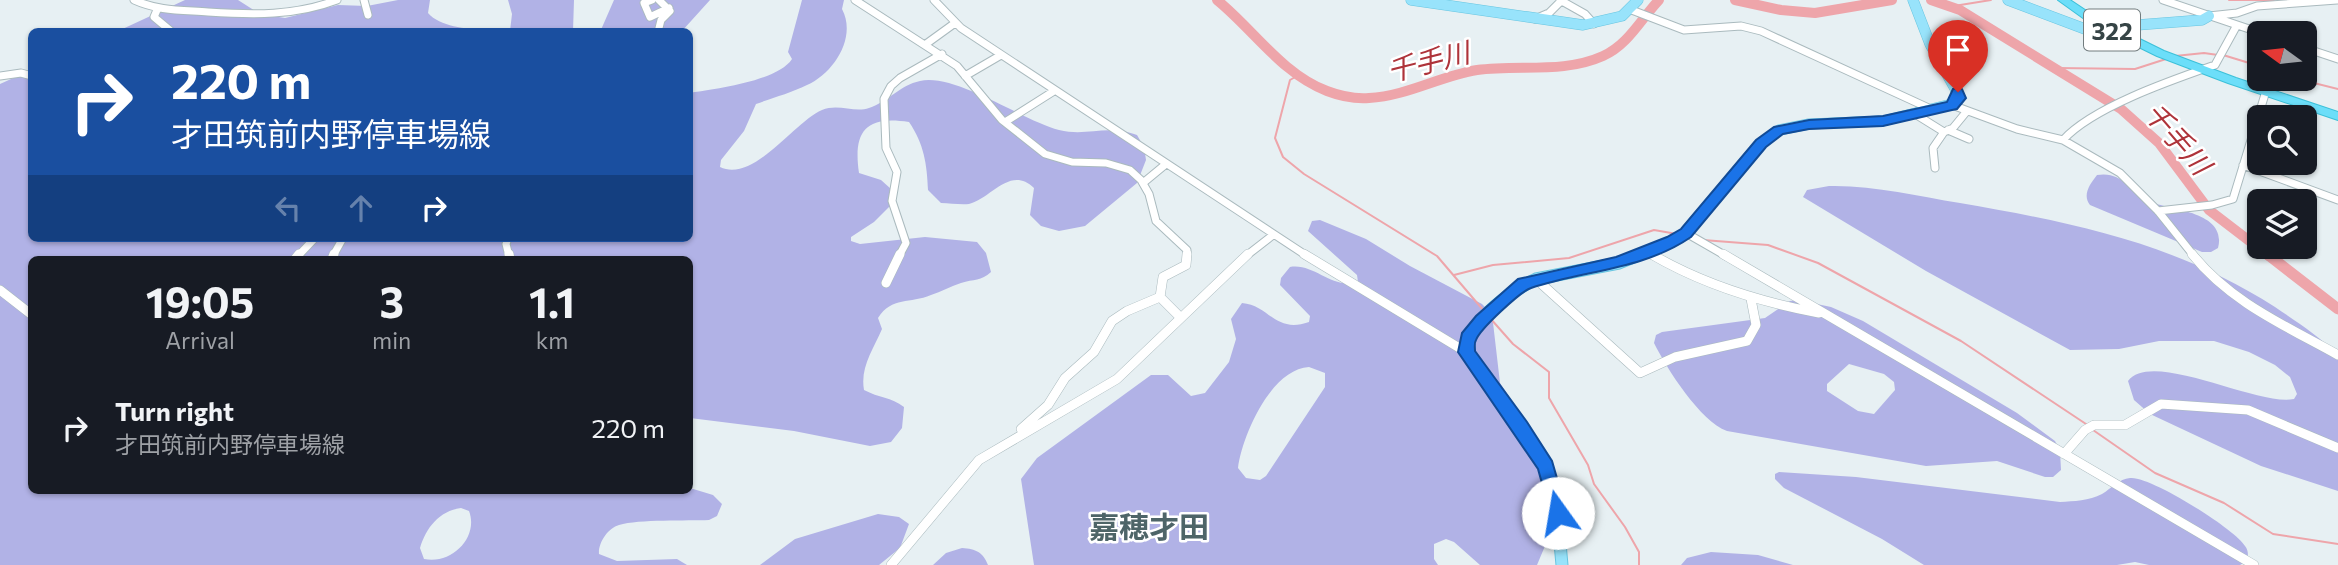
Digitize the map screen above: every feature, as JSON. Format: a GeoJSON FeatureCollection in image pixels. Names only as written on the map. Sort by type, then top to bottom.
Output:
{"type":"FeatureCollection","features":[{"type":"Feature","properties":{"kind":"highway","name":"322"},"geometry":{"type":"LineString","coordinates":[[2063,0],[2109,29],[2164,54],[2247,83]]}},
{"type":"Feature","properties":{"kind":"highway","name":"322"},"geometry":{"type":"LineString","coordinates":[[2269,91],[2338,116]]}},
{"type":"Feature","properties":{"kind":"main road"},"geometry":{"type":"LineString","coordinates":[[1411,0],[1569,24],[1594,24],[1612,20],[1634,11],[1638,0]]}},
{"type":"Feature","properties":{"kind":"main road"},"geometry":{"type":"LineString","coordinates":[[2008,0],[2085,29],[2202,20],[2209,16]]}},
{"type":"Feature","properties":{"kind":"main road"},"geometry":{"type":"LineString","coordinates":[[1562,565],[1556,499],[1546,467],[1521,427],[1466,352],[1468,338],[1514,290],[1536,279],[1619,263],[1649,253],[1686,233],[1761,144],[1779,130],[1809,124],[1883,121],[1952,106],[1959,98],[1958,92],[1930,44],[1914,2]]}},
{"type":"Feature","properties":{"kind":"street"},"geometry":{"type":"LineString","coordinates":[[134,0],[157,10],[268,15],[317,8],[337,0]]}},
{"type":"Feature","properties":{"kind":"street"},"geometry":{"type":"LineString","coordinates":[[145,5],[157,0]]}},
{"type":"Feature","properties":{"kind":"street"},"geometry":{"type":"LineString","coordinates":[[364,0],[368,15]]}},
{"type":"Feature","properties":{"kind":"street"},"geometry":{"type":"LineString","coordinates":[[652,0],[644,3],[646,11],[653,17],[663,4],[670,11],[661,20],[658,28]]}},
{"type":"Feature","properties":{"kind":"street"},"geometry":{"type":"LineString","coordinates":[[855,0],[942,54],[1005,122],[1045,154],[1072,162],[1123,167],[1143,183],[1153,205],[1156,221],[1187,250],[1185,265],[1163,278],[1160,297]]}},
{"type":"Feature","properties":{"kind":"street"},"geometry":{"type":"LineString","coordinates":[[934,0],[955,23],[1054,91],[1273,234],[1466,352]]}},
{"type":"Feature","properties":{"kind":"street"},"geometry":{"type":"LineString","coordinates":[[1535,19],[1549,13],[1561,0],[1585,14],[1594,24]]}},
{"type":"Feature","properties":{"kind":"street"},"geometry":{"type":"LineString","coordinates":[[2163,0],[2247,28]]}},
{"type":"Feature","properties":{"kind":"street"},"geometry":{"type":"LineString","coordinates":[[2209,16],[2237,13],[2257,6],[2336,1]]}},
{"type":"Feature","properties":{"kind":"street"},"geometry":{"type":"LineString","coordinates":[[157,10],[154,17],[167,28]]}},
{"type":"Feature","properties":{"kind":"street"},"geometry":{"type":"LineString","coordinates":[[1634,11],[1684,30],[1741,26],[1761,30],[1933,110]]}},
{"type":"Feature","properties":{"kind":"street"},"geometry":{"type":"LineString","coordinates":[[926,44],[955,23]]}},
{"type":"Feature","properties":{"kind":"street"},"geometry":{"type":"LineString","coordinates":[[2063,140],[2073,129],[2148,89],[2215,65],[2237,25]]}},
{"type":"Feature","properties":{"kind":"street"},"geometry":{"type":"LineString","coordinates":[[2317,52],[2338,59]]}},
{"type":"Feature","properties":{"kind":"street"},"geometry":{"type":"LineString","coordinates":[[886,283],[906,243],[892,201],[897,172],[886,148],[884,99],[900,78],[942,54]]}},
{"type":"Feature","properties":{"kind":"street"},"geometry":{"type":"LineString","coordinates":[[965,76],[1001,55]]}},
{"type":"Feature","properties":{"kind":"street"},"geometry":{"type":"LineString","coordinates":[[0,76],[21,73],[28,75]]}},
{"type":"Feature","properties":{"kind":"street"},"geometry":{"type":"LineString","coordinates":[[1005,122],[1054,91]]}},
{"type":"Feature","properties":{"kind":"street"},"geometry":{"type":"LineString","coordinates":[[2158,211],[2205,206],[2233,199],[2266,91]]}},
{"type":"Feature","properties":{"kind":"street"},"geometry":{"type":"LineString","coordinates":[[1952,106],[2017,130],[2063,140],[2120,173],[2158,211],[2211,278],[2239,299],[2338,355]]}},
{"type":"Feature","properties":{"kind":"street"},"geometry":{"type":"LineString","coordinates":[[1935,168],[1930,155],[1934,144],[1967,111]]}},
{"type":"Feature","properties":{"kind":"street"},"geometry":{"type":"LineString","coordinates":[[1915,114],[1946,131],[1969,139]]}},
{"type":"Feature","properties":{"kind":"street"},"geometry":{"type":"LineString","coordinates":[[1143,183],[1166,164]]}},
{"type":"Feature","properties":{"kind":"street"},"geometry":{"type":"LineString","coordinates":[[2243,165],[2338,200]]}},
{"type":"Feature","properties":{"kind":"street"},"geometry":{"type":"LineString","coordinates":[[1686,233],[2254,565]]}},
{"type":"Feature","properties":{"kind":"street"},"geometry":{"type":"LineString","coordinates":[[891,565],[979,460],[1117,379],[1231,268],[1273,234]]}},
{"type":"Feature","properties":{"kind":"street"},"geometry":{"type":"LineString","coordinates":[[298,256],[312,242]]}},
{"type":"Feature","properties":{"kind":"street"},"geometry":{"type":"LineString","coordinates":[[1649,253],[1672,268],[1751,299],[1825,314]]}},
{"type":"Feature","properties":{"kind":"street"},"geometry":{"type":"LineString","coordinates":[[1536,279],[1562,299],[1640,373],[1675,357],[1747,341],[1756,326],[1751,299]]}},
{"type":"Feature","properties":{"kind":"street"},"geometry":{"type":"LineString","coordinates":[[0,290],[28,312]]}},
{"type":"Feature","properties":{"kind":"street"},"geometry":{"type":"LineString","coordinates":[[1160,297],[1181,317]]}},
{"type":"Feature","properties":{"kind":"street"},"geometry":{"type":"LineString","coordinates":[[1006,443],[1048,405],[1065,378],[1094,352],[1112,321],[1127,311],[1160,297]]}},
{"type":"Feature","properties":{"kind":"street"},"geometry":{"type":"LineString","coordinates":[[2064,454],[2085,430],[2094,425],[2125,425],[2161,404],[2248,410],[2338,448]]}},
{"type":"Feature","properties":{"kind":"shaded area"},"geometry":{"type":"Polygon","coordinates":[[[185,0],[238,0],[260,14],[285,18],[338,5],[367,6],[398,0],[430,0],[428,13],[433,18],[466,28],[125,28],[185,0]]]}},
{"type":"Feature","properties":{"kind":"shaded area"},"geometry":{"type":"Polygon","coordinates":[[[508,0],[574,0],[573,28],[510,28],[512,14],[508,0]]]}},
{"type":"Feature","properties":{"kind":"shaded area"},"geometry":{"type":"Polygon","coordinates":[[[614,0],[710,0],[685,28],[602,28],[614,0]]]}},
{"type":"Feature","properties":{"kind":"shaded area"},"geometry":{"type":"Polygon","coordinates":[[[802,0],[844,0],[842,9],[847,31],[845,42],[834,63],[807,85],[756,104],[744,131],[721,160],[720,167],[733,170],[746,167],[822,110],[834,107],[869,108],[913,83],[935,80],[990,99],[1059,130],[1126,132],[1137,135],[1144,147],[1146,160],[1137,183],[1085,226],[1059,231],[1041,226],[1030,215],[1034,188],[1017,180],[969,204],[941,203],[928,190],[924,154],[909,122],[882,121],[865,130],[858,147],[859,173],[881,180],[891,189],[892,204],[874,222],[851,237],[851,241],[860,244],[925,237],[977,242],[986,253],[991,272],[923,298],[895,303],[878,318],[882,329],[871,351],[863,382],[864,390],[904,407],[902,428],[891,442],[870,446],[794,431],[693,418],[693,256],[28,256],[28,494],[693,494],[693,489],[713,495],[722,504],[717,516],[709,520],[650,521],[619,525],[608,533],[599,550],[599,554],[617,561],[677,559],[687,565],[0,565],[0,84],[28,71],[28,242],[693,242],[693,93],[746,83],[774,73],[792,59],[788,52],[802,0]],[[461,508],[440,517],[426,534],[420,548],[424,559],[444,558],[461,547],[467,539],[471,521],[469,511],[461,508]]]}},
{"type":"Feature","properties":{"kind":"shaded area"},"geometry":{"type":"Polygon","coordinates":[[[2097,175],[2113,176],[2148,201],[2205,219],[2214,226],[2219,235],[2218,248],[2211,252],[2202,252],[2090,205],[2087,193],[2097,175]]]}},
{"type":"Feature","properties":{"kind":"shaded area"},"geometry":{"type":"Polygon","coordinates":[[[1829,186],[1895,191],[2044,219],[2123,238],[2200,267],[2275,307],[2316,335],[2338,355],[2338,491],[2261,466],[2150,414],[2134,400],[2128,381],[2141,373],[2159,371],[2256,395],[2294,399],[2297,394],[2290,377],[2275,365],[2249,352],[2214,341],[2159,341],[2119,349],[2070,350],[1926,271],[1803,197],[1807,190],[1829,186]]]}},
{"type":"Feature","properties":{"kind":"shaded area"},"geometry":{"type":"Polygon","coordinates":[[[1320,220],[1366,239],[1482,304],[1492,314],[1500,383],[1535,436],[1550,471],[1554,504],[1553,527],[1537,565],[1480,565],[1454,542],[1446,539],[1434,544],[1434,559],[1438,565],[1034,565],[1021,479],[1037,458],[1151,375],[1168,375],[1191,396],[1205,393],[1229,362],[1236,339],[1231,319],[1242,303],[1259,308],[1280,322],[1297,325],[1309,322],[1310,316],[1280,285],[1281,278],[1290,267],[1307,269],[1340,282],[1358,282],[1357,275],[1308,231],[1312,221],[1320,220]],[[1309,367],[1295,371],[1282,379],[1271,391],[1245,439],[1238,468],[1246,478],[1260,480],[1266,476],[1325,387],[1325,373],[1309,367]]]}},
{"type":"Feature","properties":{"kind":"shaded area"},"geometry":{"type":"Polygon","coordinates":[[[1798,300],[1831,307],[1863,321],[2017,413],[2055,441],[2060,451],[2061,470],[2053,477],[2045,477],[1997,461],[1926,466],[1727,431],[1717,425],[1695,406],[1676,380],[1654,343],[1656,335],[1765,318],[1790,301],[1798,300]],[[1849,364],[1827,384],[1827,391],[1858,411],[1874,414],[1895,390],[1894,382],[1884,374],[1849,364]]]}},
{"type":"Feature","properties":{"kind":"shaded area"},"geometry":{"type":"Polygon","coordinates":[[[1779,472],[1856,477],[2060,502],[2092,498],[2122,480],[2140,479],[2172,494],[2225,528],[2245,546],[2248,552],[2247,561],[2240,565],[2149,565],[2135,562],[2117,565],[1924,565],[1882,539],[1784,488],[1775,479],[1775,474],[1779,472]]]}},
{"type":"Feature","properties":{"kind":"shaded area"},"geometry":{"type":"Polygon","coordinates":[[[878,514],[899,517],[909,524],[900,548],[879,565],[760,565],[795,539],[878,514]]]}},
{"type":"Feature","properties":{"kind":"shaded area"},"geometry":{"type":"Polygon","coordinates":[[[962,548],[978,552],[988,565],[933,565],[946,553],[962,548]]]}},
{"type":"Feature","properties":{"kind":"shaded area"},"geometry":{"type":"Polygon","coordinates":[[[1711,552],[1758,555],[1793,565],[1681,565],[1687,558],[1711,552]]]}},
{"type":"Feature","properties":{"kind":"waterway","name":"千手川"},"geometry":{"type":"LineString","coordinates":[[1217,0],[1296,74],[1327,91],[1364,98],[1397,94],[1477,70],[1557,67],[1588,62],[1620,45],[1659,0]]}},
{"type":"Feature","properties":{"kind":"waterway","name":"千手川"},"geometry":{"type":"LineString","coordinates":[[1735,0],[1781,10],[1815,13],[1892,0]]}},
{"type":"Feature","properties":{"kind":"waterway","name":"千手川"},"geometry":{"type":"LineString","coordinates":[[1931,0],[1960,10],[2121,109],[2159,143],[2209,210],[2247,239]]}},
{"type":"Feature","properties":{"kind":"waterway"},"geometry":{"type":"LineString","coordinates":[[1954,6],[1991,0]]}},
{"type":"Feature","properties":{"kind":"waterway"},"geometry":{"type":"LineString","coordinates":[[2229,0],[2274,0]]}},
{"type":"Feature","properties":{"kind":"waterway"},"geometry":{"type":"LineString","coordinates":[[2175,56],[2204,53],[2218,55]]}},
{"type":"Feature","properties":{"kind":"waterway"},"geometry":{"type":"LineString","coordinates":[[2223,55],[2247,62]]}},
{"type":"Feature","properties":{"kind":"waterway"},"geometry":{"type":"LineString","coordinates":[[2057,68],[2135,69],[2166,59]]}},
{"type":"Feature","properties":{"kind":"waterway"},"geometry":{"type":"LineString","coordinates":[[1297,76],[1290,80],[1275,138],[1283,157],[1304,174],[1437,256],[1484,311]]}},
{"type":"Feature","properties":{"kind":"waterway"},"geometry":{"type":"LineString","coordinates":[[2317,84],[2338,89]]}},
{"type":"Feature","properties":{"kind":"waterway"},"geometry":{"type":"LineString","coordinates":[[1454,275],[1493,265],[1569,258],[1654,230],[1677,234]]}},
{"type":"Feature","properties":{"kind":"waterway"},"geometry":{"type":"LineString","coordinates":[[1703,240],[1768,245],[1818,263],[1961,341],[2086,424]]}},
{"type":"Feature","properties":{"kind":"waterway","name":"千手川"},"geometry":{"type":"LineString","coordinates":[[2273,259],[2338,309]]}},
{"type":"Feature","properties":{"kind":"waterway"},"geometry":{"type":"LineString","coordinates":[[1490,318],[1513,344],[1549,372],[1549,398],[1588,465],[1594,484],[1625,527],[1639,552],[1639,565]]}},
{"type":"Feature","properties":{"kind":"waterway"},"geometry":{"type":"LineString","coordinates":[[2093,430],[2155,473],[2224,503],[2273,534],[2338,544]]}},
{"type":"Feature","properties":{"kind":"district","name":"嘉穂才田"},"geometry":{"type":"Point","coordinates":[1149,525]}},
{"type":"Feature","properties":{"kind":"route"},"geometry":{"type":"LineString","coordinates":[[1558,513],[1546,467],[1521,427],[1466,352],[1468,338],[1482,321],[1523,284],[1536,279],[1619,263],[1673,242],[1686,233],[1761,144],[1779,130],[1809,124],[1883,121],[1952,106],[1959,98],[1958,92]]}}]}
